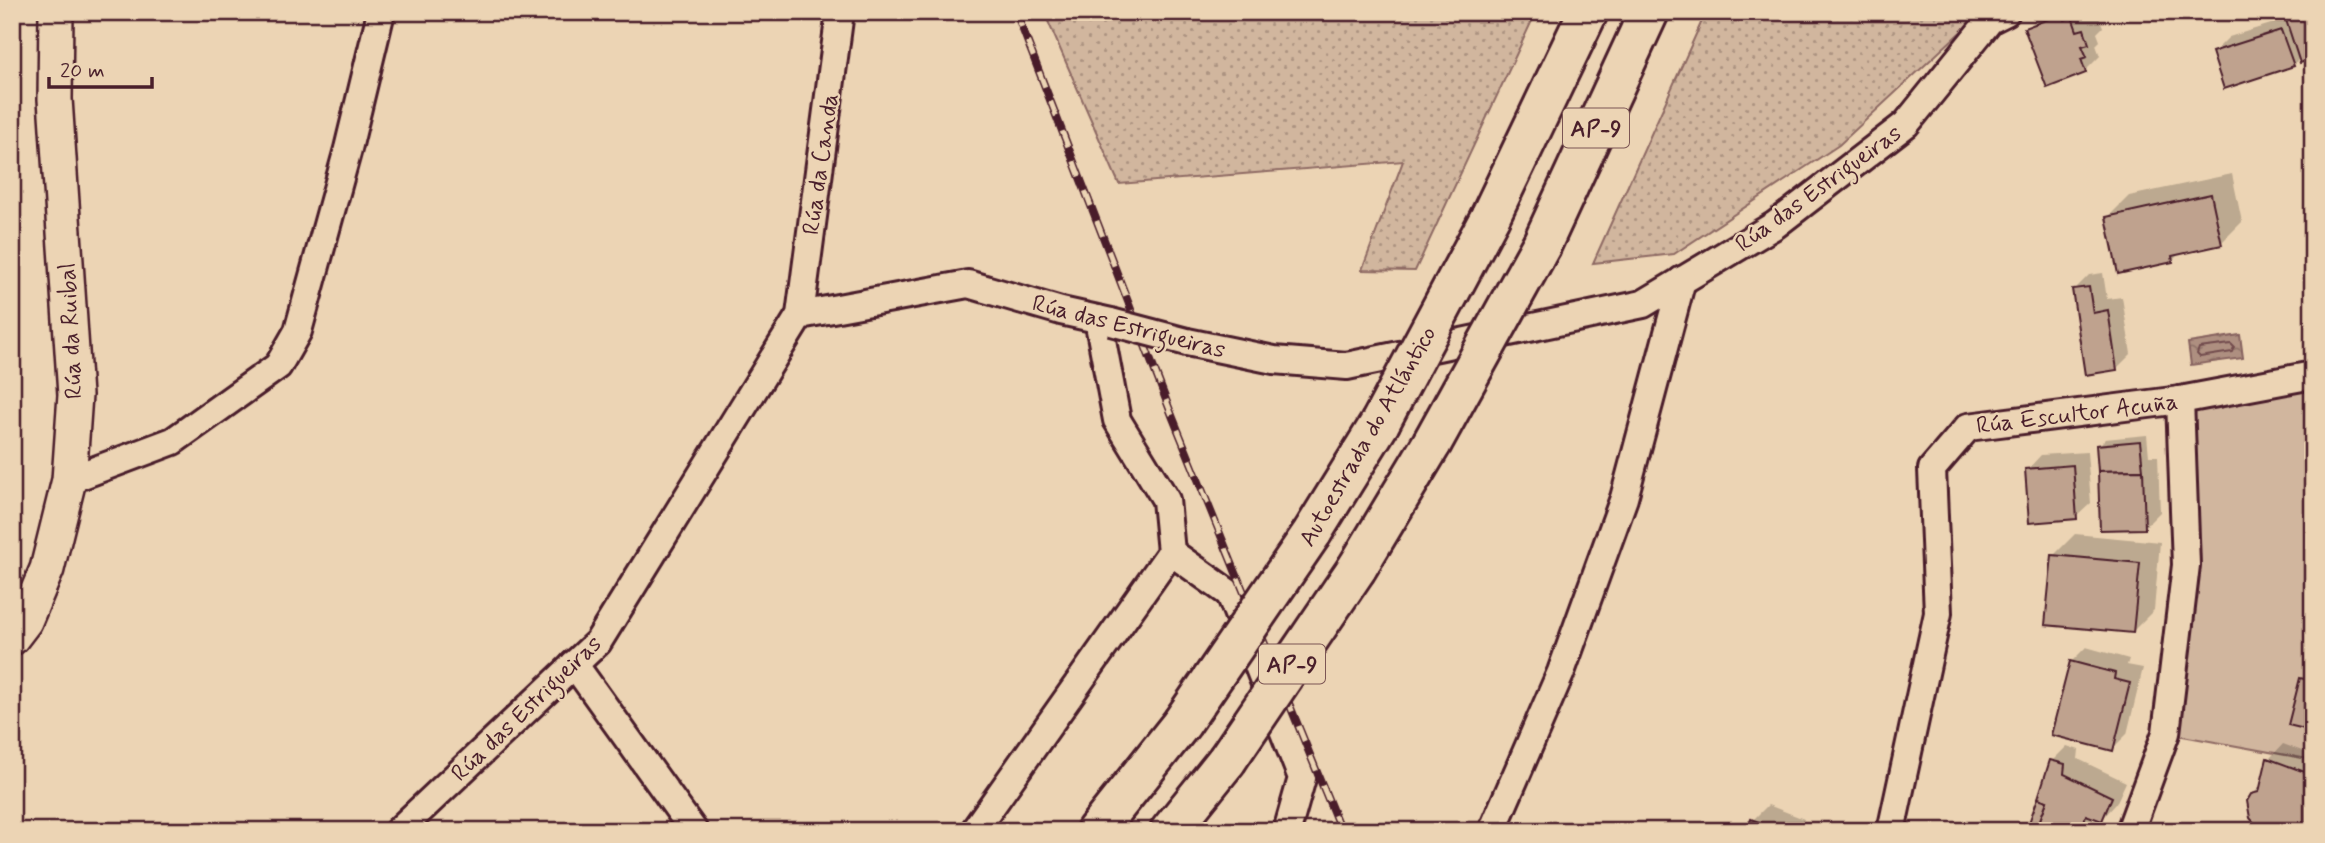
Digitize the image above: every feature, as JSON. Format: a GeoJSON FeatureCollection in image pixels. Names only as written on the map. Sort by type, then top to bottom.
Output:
{"type":"FeatureCollection","features":[{"type":"Feature","properties":{"kind":"highway","name":"Autoestrada do Atlántico"},"geometry":{"type":"LineString","coordinates":[[1096,831],[1182,723],[1312,533],[1380,423],[1490,217],[1588,12]]}},
{"type":"Feature","properties":{"kind":"highway","name":"AP-9"},"geometry":{"type":"LineString","coordinates":[[1170,831],[1227,760],[1357,568],[1432,443],[1542,244],[1649,12]]}},
{"type":"Feature","properties":{"kind":"street","name":"Rúa da Ruibal"},"geometry":{"type":"LineString","coordinates":[[12,638],[25,621],[47,569],[69,480],[75,395],[55,99],[56,12]]}},
{"type":"Feature","properties":{"kind":"street"},"geometry":{"type":"LineString","coordinates":[[69,480],[173,441],[278,366],[298,331],[348,149],[381,12]]}},
{"type":"Feature","properties":{"kind":"street","name":"Rúa da Canda"},"geometry":{"type":"LineString","coordinates":[[800,315],[840,12]]}},
{"type":"Feature","properties":{"kind":"street","name":"Rúa das Estrigueiras"},"geometry":{"type":"LineString","coordinates":[[398,831],[598,642],[800,315],[968,284],[1060,311],[1187,342],[1275,359],[1347,366],[1643,304],[1775,225],[1906,124],[1990,20],[2006,12]]}},
{"type":"Feature","properties":{"kind":"street"},"geometry":{"type":"LineString","coordinates":[[1492,831],[1560,672],[1624,498],[1682,280]]}},
{"type":"Feature","properties":{"kind":"street"},"geometry":{"type":"LineString","coordinates":[[974,831],[1171,552],[1166,500],[1117,420],[1104,320]]}},
{"type":"Feature","properties":{"kind":"street","name":"Rúa Escultor Acuña"},"geometry":{"type":"LineString","coordinates":[[1891,831],[1938,613],[1932,469],[1968,427],[2180,400],[2313,375]]}},
{"type":"Feature","properties":{"kind":"street"},"geometry":{"type":"LineString","coordinates":[[2130,831],[2166,733],[2186,565],[2180,400]]}},
{"type":"Feature","properties":{"kind":"street"},"geometry":{"type":"LineString","coordinates":[[1171,552],[1230,594],[1302,778],[1287,831]]}},
{"type":"Feature","properties":{"kind":"street"},"geometry":{"type":"LineString","coordinates":[[574,664],[694,831]]}},
{"type":"Feature","properties":{"kind":"shaded area"},"geometry":{"type":"Polygon","coordinates":[[[1044,12],[1536,12],[1415,271],[1362,270],[1403,161],[1119,184],[1044,12]]]}},
{"type":"Feature","properties":{"kind":"shaded area"},"geometry":{"type":"Polygon","coordinates":[[[1706,12],[1982,12],[1839,145],[1674,254],[1593,263],[1706,12]]]}},
{"type":"Feature","properties":{"kind":"shaded area"},"geometry":{"type":"Polygon","coordinates":[[[2313,375],[2313,760],[2166,733],[2180,400],[2313,375]]]}},
{"type":"Feature","properties":{"kind":"water"},"geometry":{"type":"Polygon","coordinates":[[[2240,335],[2243,358],[2191,365],[2188,343],[2240,335]]]}},
{"type":"Feature","properties":{"kind":"building"},"geometry":{"type":"Polygon","coordinates":[[[2283,12],[2301,12],[2285,17],[2283,12]]]}},
{"type":"Feature","properties":{"kind":"building"},"geometry":{"type":"Polygon","coordinates":[[[2301,12],[2313,12],[2313,59],[2300,63],[2285,17],[2301,12]]]}},
{"type":"Feature","properties":{"kind":"building"},"geometry":{"type":"Polygon","coordinates":[[[2062,14],[2065,20],[2072,17],[2077,31],[2084,29],[2089,44],[2082,46],[2087,57],[2081,59],[2086,73],[2047,88],[2024,28],[2062,14]]]}},
{"type":"Feature","properties":{"kind":"building"},"geometry":{"type":"Polygon","coordinates":[[[2281,30],[2294,66],[2224,89],[2212,52],[2281,30]]]}},
{"type":"Feature","properties":{"kind":"building"},"geometry":{"type":"Polygon","coordinates":[[[2211,194],[2222,245],[2172,256],[2173,262],[2118,274],[2106,217],[2211,194]]]}},
{"type":"Feature","properties":{"kind":"building"},"geometry":{"type":"Polygon","coordinates":[[[2089,287],[2093,313],[2108,310],[2117,370],[2085,375],[2072,289],[2089,287]]]}},
{"type":"Feature","properties":{"kind":"building"},"geometry":{"type":"Polygon","coordinates":[[[2140,441],[2143,470],[2098,471],[2096,445],[2140,441]]]}},
{"type":"Feature","properties":{"kind":"building"},"geometry":{"type":"Polygon","coordinates":[[[2073,465],[2077,519],[2029,523],[2025,469],[2073,465]]]}},
{"type":"Feature","properties":{"kind":"building"},"geometry":{"type":"Polygon","coordinates":[[[2143,470],[2145,529],[2100,530],[2098,471],[2143,470]]]}},
{"type":"Feature","properties":{"kind":"building"},"geometry":{"type":"Polygon","coordinates":[[[2052,555],[2140,563],[2133,633],[2045,625],[2052,555]]]}},
{"type":"Feature","properties":{"kind":"building"},"geometry":{"type":"Polygon","coordinates":[[[2070,661],[2115,673],[2114,679],[2130,683],[2113,751],[2051,735],[2070,661]]]}},
{"type":"Feature","properties":{"kind":"building"},"geometry":{"type":"Polygon","coordinates":[[[2300,678],[2313,681],[2313,731],[2288,725],[2300,678]]]}},
{"type":"Feature","properties":{"kind":"building"},"geometry":{"type":"Polygon","coordinates":[[[2267,758],[2313,775],[2313,831],[2261,831],[2250,818],[2247,801],[2251,794],[2259,792],[2267,758]]]}},
{"type":"Feature","properties":{"kind":"building"},"geometry":{"type":"Polygon","coordinates":[[[2050,760],[2065,764],[2064,774],[2112,797],[2102,821],[2086,815],[2081,831],[2053,831],[2038,825],[2047,801],[2038,798],[2050,760]]]}},
{"type":"Feature","properties":{"kind":"building"},"geometry":{"type":"Polygon","coordinates":[[[2038,798],[2047,801],[2036,831],[2026,831],[2038,798]]]}},
{"type":"Feature","properties":{"kind":"building"},"geometry":{"type":"Polygon","coordinates":[[[1751,819],[1782,831],[1747,831],[1751,819]]]}},
{"type":"Feature","properties":{"kind":"railway"},"geometry":{"type":"LineString","coordinates":[[1016,12],[1173,418],[1341,831]]}}]}
